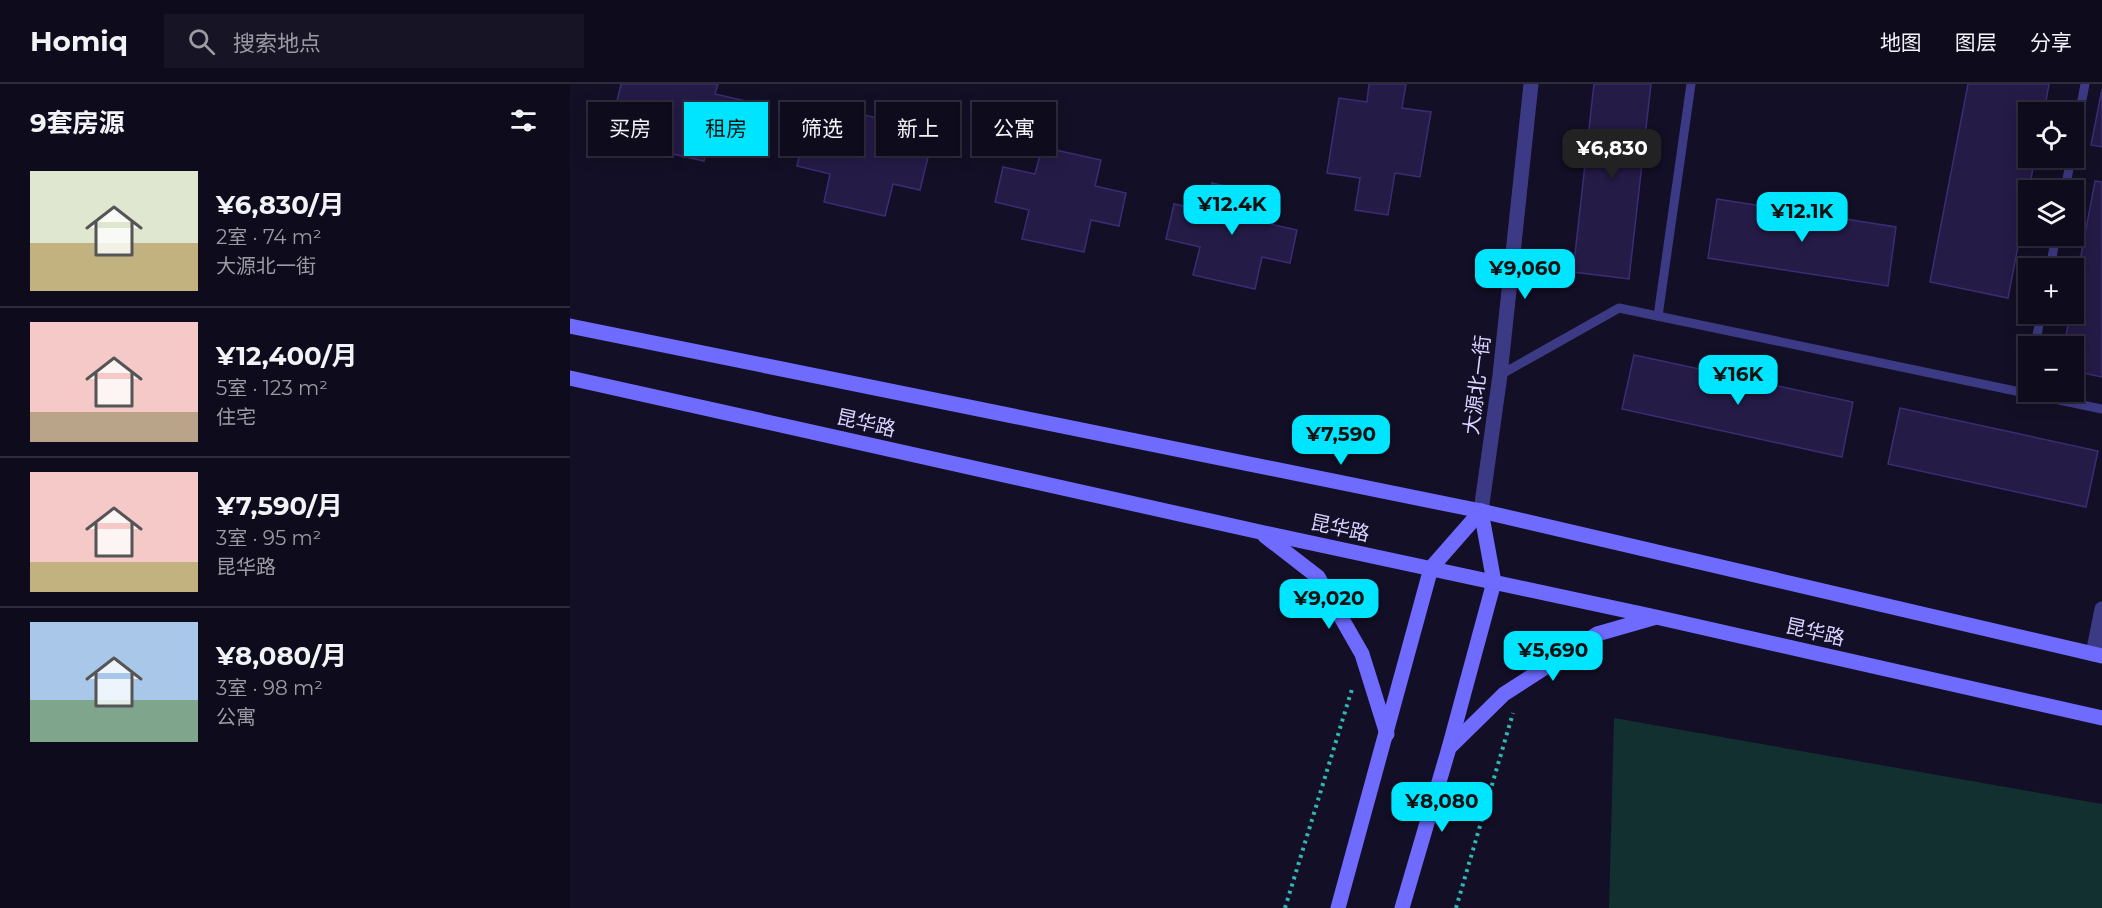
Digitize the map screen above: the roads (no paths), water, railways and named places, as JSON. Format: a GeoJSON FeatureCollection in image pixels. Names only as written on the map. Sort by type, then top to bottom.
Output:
{"type":"FeatureCollection","features":[{"type":"Feature","properties":{"kind":"main road","name":"昆华路"},"geometry":{"type":"LineString","coordinates":[[570,326],[1481,511],[2097,655]]}},
{"type":"Feature","properties":{"kind":"main road","name":"昆华路"},"geometry":{"type":"LineString","coordinates":[[570,378],[1260,532],[1656,617],[2102,718]]}},
{"type":"Feature","properties":{"kind":"main road"},"geometry":{"type":"LineString","coordinates":[[1338,908],[1431,568],[1481,511]]}},
{"type":"Feature","properties":{"kind":"main road"},"geometry":{"type":"LineString","coordinates":[[1402,908],[1494,582],[1481,511]]}},
{"type":"Feature","properties":{"kind":"main road"},"geometry":{"type":"LineString","coordinates":[[1260,532],[1318,577],[1362,654],[1387,734]]}},
{"type":"Feature","properties":{"kind":"main road"},"geometry":{"type":"LineString","coordinates":[[1449,748],[1504,694],[1597,634],[1656,617]]}},
{"type":"Feature","properties":{"kind":"street","name":"大源北一街"},"geometry":{"type":"LineString","coordinates":[[1481,511],[1500,375],[1531,84]]}},
{"type":"Feature","properties":{"kind":"street"},"geometry":{"type":"LineString","coordinates":[[2097,655],[2102,609]]}},
{"type":"Feature","properties":{"kind":"lane"},"geometry":{"type":"LineString","coordinates":[[1658,316],[1691,84]]}},
{"type":"Feature","properties":{"kind":"lane"},"geometry":{"type":"LineString","coordinates":[[2082,102],[2085,84]]}},
{"type":"Feature","properties":{"kind":"lane"},"geometry":{"type":"LineString","coordinates":[[1500,375],[1619,308],[2018,387]]}},
{"type":"Feature","properties":{"kind":"lane"},"geometry":{"type":"LineString","coordinates":[[2076,402],[2102,409]]}}]}
